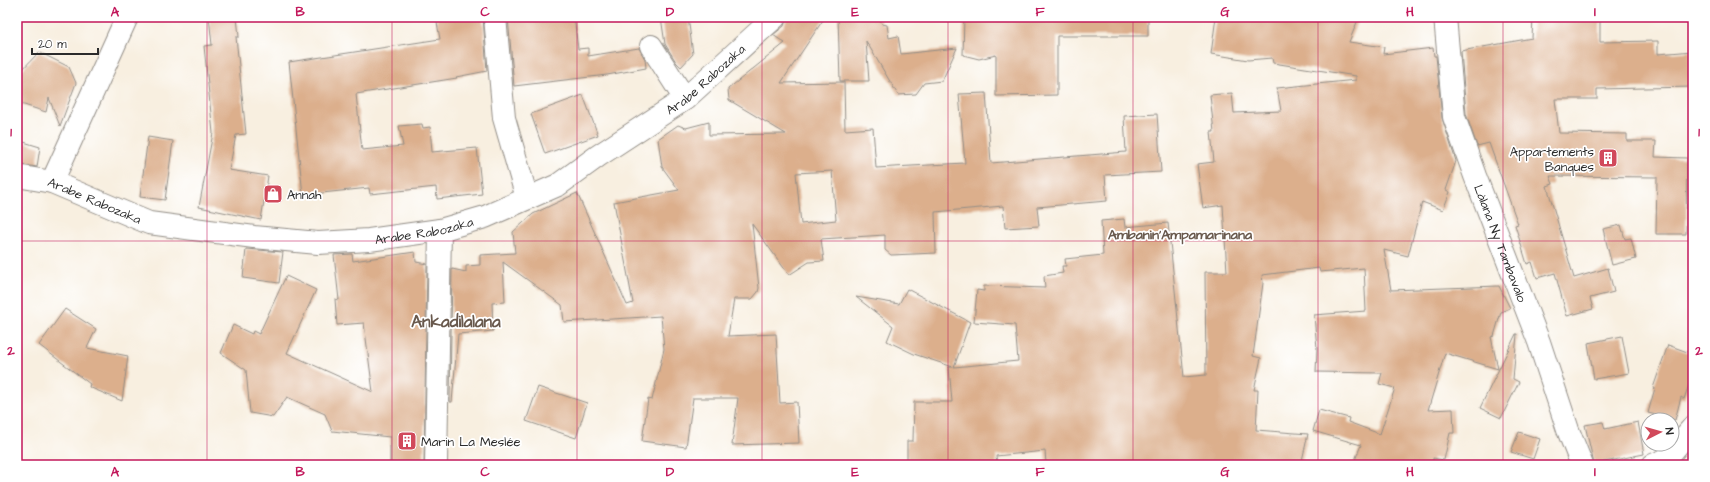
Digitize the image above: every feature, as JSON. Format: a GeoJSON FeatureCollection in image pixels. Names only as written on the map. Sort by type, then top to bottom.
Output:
{"type":"FeatureCollection","features":[{"type":"Feature","properties":{"kind":"street"},"geometry":{"type":"LineString","coordinates":[[52,182],[127,17]]}},
{"type":"Feature","properties":{"kind":"street"},"geometry":{"type":"LineString","coordinates":[[495,17],[504,118],[527,198]]}},
{"type":"Feature","properties":{"kind":"street","name":"Arabe Rabozaka"},"geometry":{"type":"LineString","coordinates":[[17,176],[52,182],[149,223],[254,237],[318,243],[369,240],[440,230],[485,217],[558,185],[598,156],[685,98],[775,17]]}},
{"type":"Feature","properties":{"kind":"street","name":"Làlana Ny Tambavalo"},"geometry":{"type":"LineString","coordinates":[[1445,17],[1454,117],[1475,176],[1539,342],[1582,464]]}},
{"type":"Feature","properties":{"kind":"street"},"geometry":{"type":"LineString","coordinates":[[651,46],[685,98]]}},
{"type":"Feature","properties":{"kind":"street"},"geometry":{"type":"LineString","coordinates":[[436,465],[440,230]]}},
{"type":"Feature","properties":{"kind":"street"},"geometry":{"type":"LineString","coordinates":[[1653,465],[1665,460],[1693,427]]}},
{"type":"Feature","properties":{"kind":"building"},"geometry":{"type":"Polygon","coordinates":[[[209,17],[237,17],[239,37],[236,37],[246,134],[236,135],[229,170],[268,176],[261,220],[199,207],[213,133],[204,46],[212,45],[209,17]]]}},
{"type":"Feature","properties":{"kind":"building"},"geometry":{"type":"Polygon","coordinates":[[[436,17],[483,17],[487,71],[456,77],[457,78],[356,94],[362,150],[403,146],[399,126],[422,124],[423,128],[430,127],[432,152],[477,148],[482,194],[437,199],[436,187],[370,194],[369,188],[303,195],[289,62],[440,39],[436,17]]]}},
{"type":"Feature","properties":{"kind":"building"},"geometry":{"type":"Polygon","coordinates":[[[508,17],[574,17],[578,49],[588,48],[588,56],[639,48],[645,59],[646,68],[607,75],[514,86],[508,17]]]}},
{"type":"Feature","properties":{"kind":"building"},"geometry":{"type":"Polygon","coordinates":[[[661,17],[688,17],[693,54],[681,67],[676,62],[665,44],[661,17]]]}},
{"type":"Feature","properties":{"kind":"building"},"geometry":{"type":"Polygon","coordinates":[[[787,17],[825,17],[781,83],[844,82],[845,130],[873,128],[876,168],[965,163],[959,94],[986,93],[991,163],[1126,152],[1124,116],[1157,114],[1161,172],[1105,175],[1107,201],[1037,207],[1039,226],[1005,228],[1003,206],[935,212],[936,253],[891,255],[885,250],[885,235],[821,239],[824,261],[809,262],[789,275],[752,224],[759,288],[758,292],[752,299],[734,299],[728,336],[776,334],[780,403],[797,402],[799,443],[732,445],[738,398],[693,398],[686,447],[642,441],[648,399],[652,400],[664,349],[661,316],[564,322],[562,305],[503,262],[505,302],[492,303],[493,331],[458,334],[452,402],[450,402],[452,269],[466,272],[466,266],[480,265],[480,255],[515,253],[513,232],[533,214],[577,193],[627,305],[633,303],[614,202],[679,190],[662,167],[658,139],[678,125],[686,128],[709,122],[709,135],[786,134],[729,100],[728,89],[785,43],[773,35],[784,26],[787,17]],[[832,171],[796,173],[801,224],[836,220],[832,171]]]}},
{"type":"Feature","properties":{"kind":"building"},"geometry":{"type":"Polygon","coordinates":[[[838,17],[879,17],[882,24],[887,25],[889,38],[898,36],[901,54],[957,48],[942,81],[924,83],[916,94],[898,95],[866,41],[869,81],[840,81],[838,17]]]}},
{"type":"Feature","properties":{"kind":"building"},"geometry":{"type":"Polygon","coordinates":[[[964,17],[1148,17],[1148,36],[1057,36],[1057,95],[996,96],[996,55],[979,59],[963,55],[964,17]]]}},
{"type":"Feature","properties":{"kind":"building"},"geometry":{"type":"Polygon","coordinates":[[[1216,17],[1250,21],[1249,17],[1359,17],[1349,42],[1384,47],[1383,54],[1433,48],[1434,56],[1436,56],[1442,118],[1456,161],[1446,190],[1450,192],[1443,210],[1422,202],[1408,256],[1384,250],[1391,290],[1499,286],[1510,308],[1501,312],[1494,336],[1491,337],[1498,369],[1445,353],[1428,410],[1453,409],[1454,433],[1450,433],[1444,460],[1433,458],[1433,465],[1353,465],[1361,445],[1313,431],[1319,410],[1349,418],[1348,422],[1380,434],[1395,388],[1379,384],[1382,373],[1316,372],[1317,348],[1314,315],[1366,311],[1364,268],[1320,272],[1319,268],[1262,275],[1263,283],[1253,356],[1261,358],[1254,390],[1258,390],[1256,430],[1308,434],[1301,465],[1052,465],[1052,463],[1046,463],[1045,451],[996,456],[997,465],[907,465],[907,441],[913,441],[914,402],[952,402],[949,367],[953,367],[914,354],[887,341],[893,326],[856,297],[899,304],[907,289],[970,322],[954,367],[1018,361],[1015,325],[974,322],[977,290],[984,291],[984,286],[1045,288],[1044,276],[1063,273],[1062,266],[1066,266],[1065,259],[1103,255],[1101,221],[1124,219],[1125,227],[1168,223],[1184,377],[1206,375],[1205,272],[1227,272],[1223,205],[1203,208],[1197,164],[1214,162],[1211,132],[1214,132],[1210,95],[1232,93],[1234,113],[1281,111],[1277,88],[1356,80],[1356,76],[1273,63],[1272,58],[1248,60],[1211,54],[1216,17]]]}},
{"type":"Feature","properties":{"kind":"building"},"geometry":{"type":"Polygon","coordinates":[[[1533,17],[1600,17],[1600,42],[1658,41],[1658,54],[1693,51],[1693,87],[1597,89],[1597,99],[1555,99],[1559,133],[1627,134],[1627,141],[1656,141],[1655,157],[1687,158],[1686,234],[1656,234],[1657,177],[1550,176],[1553,184],[1547,186],[1574,278],[1608,268],[1614,292],[1590,298],[1593,309],[1567,316],[1555,273],[1537,278],[1532,262],[1527,264],[1515,225],[1518,224],[1489,143],[1477,146],[1466,114],[1461,51],[1532,38],[1533,17]]]}},
{"type":"Feature","properties":{"kind":"building"},"geometry":{"type":"Polygon","coordinates":[[[39,52],[69,67],[76,83],[60,126],[49,98],[46,112],[21,104],[19,73],[39,52]]]}},
{"type":"Feature","properties":{"kind":"building"},"geometry":{"type":"Polygon","coordinates":[[[583,95],[598,135],[545,154],[531,114],[583,95]]]}},
{"type":"Feature","properties":{"kind":"building"},"geometry":{"type":"Polygon","coordinates":[[[148,137],[173,141],[165,200],[140,197],[148,137]]]}},
{"type":"Feature","properties":{"kind":"building"},"geometry":{"type":"Polygon","coordinates":[[[17,140],[40,147],[37,167],[17,164],[17,140]]]}},
{"type":"Feature","properties":{"kind":"building"},"geometry":{"type":"Polygon","coordinates":[[[1621,225],[1625,239],[1631,238],[1636,259],[1612,265],[1603,229],[1621,225]]]}},
{"type":"Feature","properties":{"kind":"building"},"geometry":{"type":"Polygon","coordinates":[[[246,249],[283,252],[279,283],[243,278],[246,249]]]}},
{"type":"Feature","properties":{"kind":"building"},"geometry":{"type":"Polygon","coordinates":[[[415,252],[416,262],[427,264],[424,465],[390,465],[390,437],[332,431],[325,414],[287,397],[273,417],[250,413],[246,370],[221,353],[233,325],[252,334],[253,331],[259,334],[286,276],[316,290],[287,353],[373,392],[364,323],[337,325],[335,299],[339,300],[334,255],[352,254],[353,261],[415,252]]]}},
{"type":"Feature","properties":{"kind":"building"},"geometry":{"type":"Polygon","coordinates":[[[65,309],[96,329],[87,348],[128,356],[122,401],[89,387],[90,384],[39,345],[65,309]]]}},
{"type":"Feature","properties":{"kind":"building"},"geometry":{"type":"Polygon","coordinates":[[[1516,334],[1513,379],[1519,382],[1501,418],[1480,408],[1516,334]]]}},
{"type":"Feature","properties":{"kind":"building"},"geometry":{"type":"Polygon","coordinates":[[[1622,336],[1629,373],[1594,379],[1588,343],[1622,336]]]}},
{"type":"Feature","properties":{"kind":"building"},"geometry":{"type":"Polygon","coordinates":[[[1668,345],[1693,354],[1693,373],[1684,399],[1681,397],[1677,412],[1648,412],[1655,388],[1653,388],[1668,345]]]}},
{"type":"Feature","properties":{"kind":"building"},"geometry":{"type":"Polygon","coordinates":[[[538,387],[587,403],[576,438],[526,421],[538,387]]]}},
{"type":"Feature","properties":{"kind":"building"},"geometry":{"type":"Polygon","coordinates":[[[1603,422],[1605,429],[1638,422],[1640,433],[1640,452],[1644,452],[1644,454],[1594,464],[1585,425],[1603,422]]]}},
{"type":"Feature","properties":{"kind":"building"},"geometry":{"type":"Polygon","coordinates":[[[1519,432],[1540,439],[1533,459],[1511,452],[1519,432]]]}},
{"type":"Feature","properties":{"kind":"place","name":"Appartements Banques"},"geometry":{"type":"Point","coordinates":[1608,158]}},
{"type":"Feature","properties":{"kind":"place","name":"Annah"},"geometry":{"type":"Point","coordinates":[273,194]}},
{"type":"Feature","properties":{"kind":"place","name":"Marin La Meslée"},"geometry":{"type":"Point","coordinates":[407,441]}},
{"type":"Feature","properties":{"kind":"district","name":"Ambanin'Ampamarinana"},"geometry":{"type":"Point","coordinates":[1180,234]}},
{"type":"Feature","properties":{"kind":"district","name":"Ankadilalana"},"geometry":{"type":"Point","coordinates":[456,321]}}]}
